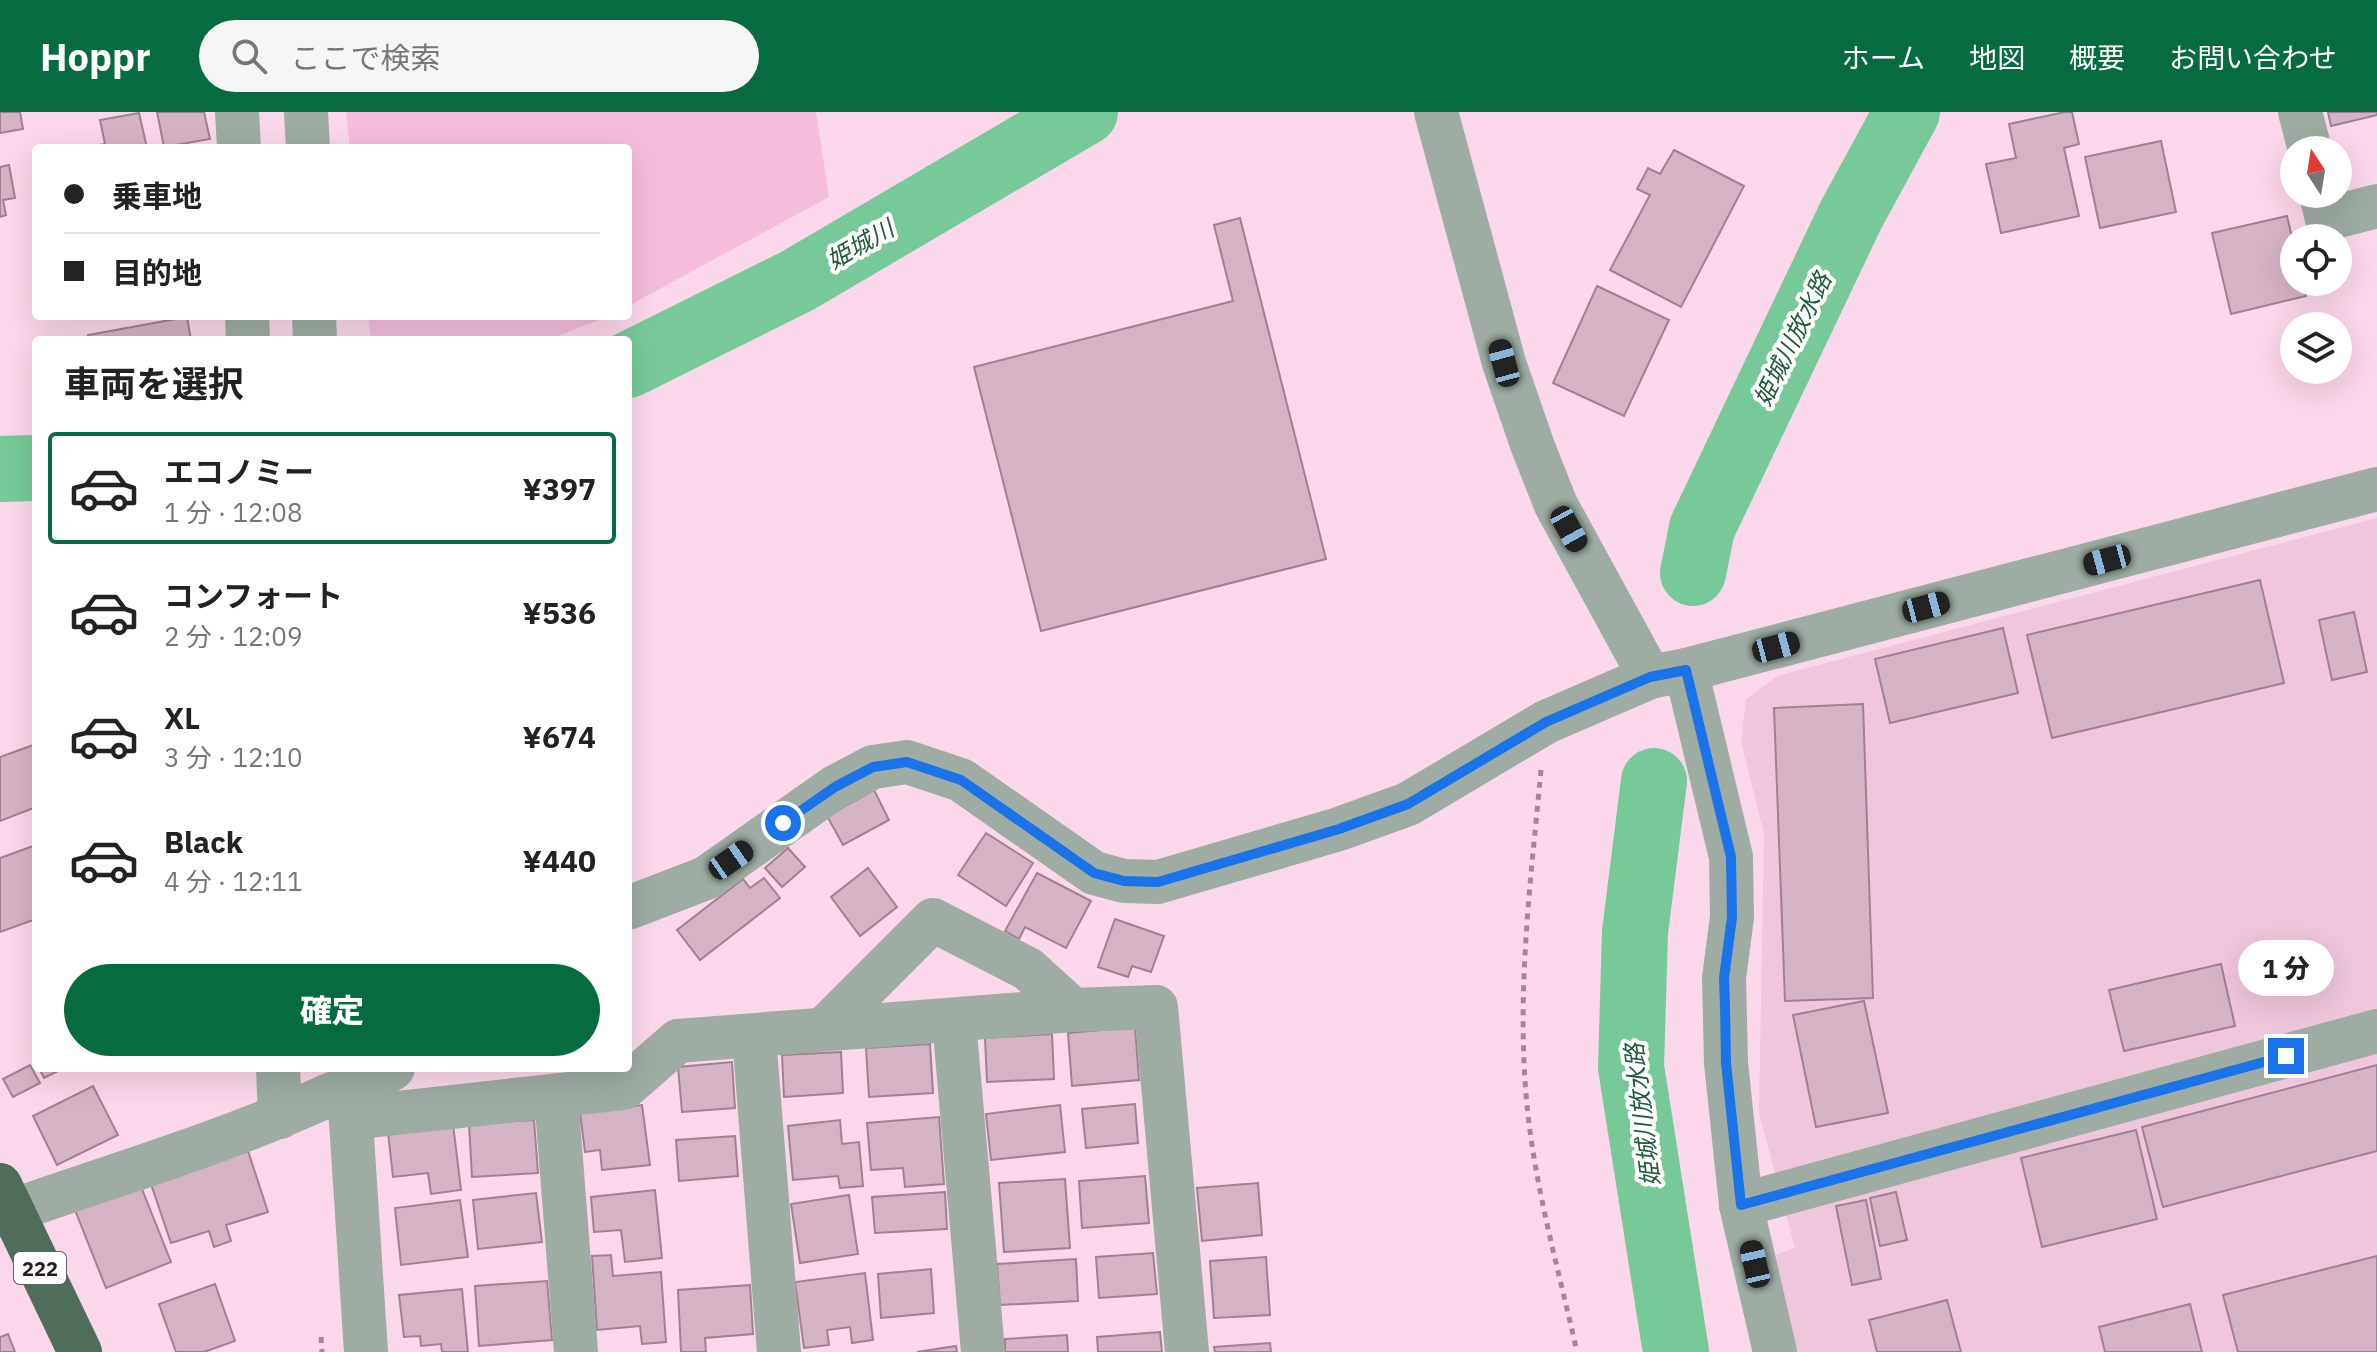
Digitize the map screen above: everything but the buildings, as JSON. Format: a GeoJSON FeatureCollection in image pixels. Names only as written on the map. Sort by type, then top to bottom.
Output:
{"type":"FeatureCollection","features":[{"type":"Feature","properties":{"kind":"highway","name":"222"},"geometry":{"type":"LineString","coordinates":[[4,1204],[80,1352]]}},
{"type":"Feature","properties":{"kind":"street"},"geometry":{"type":"LineString","coordinates":[[237,112],[239,144]]}},
{"type":"Feature","properties":{"kind":"street"},"geometry":{"type":"LineString","coordinates":[[306,112],[308,144]]}},
{"type":"Feature","properties":{"kind":"street"},"geometry":{"type":"LineString","coordinates":[[1436,112],[1504,363],[1533,447],[1556,505],[1668,673],[1731,857],[1732,917],[1724,978],[1726,1063],[1741,1205],[1775,1352]]}},
{"type":"Feature","properties":{"kind":"street"},"geometry":{"type":"LineString","coordinates":[[2300,112],[2306,136]]}},
{"type":"Feature","properties":{"kind":"street"},"geometry":{"type":"LineString","coordinates":[[2324,208],[2327,219],[2377,206]]}},
{"type":"Feature","properties":{"kind":"street"},"geometry":{"type":"LineString","coordinates":[[632,906],[706,878],[835,787],[873,767],[907,762],[961,780],[1094,873],[1124,881],[1158,882],[1339,829],[1408,804],[1546,722],[1668,673],[2377,489]]}},
{"type":"Feature","properties":{"kind":"street"},"geometry":{"type":"LineString","coordinates":[[824,1029],[933,920],[1028,969],[1073,1010]]}},
{"type":"Feature","properties":{"kind":"street"},"geometry":{"type":"LineString","coordinates":[[349,1091],[556,1096],[624,1088],[678,1041],[1073,1010],[1156,1007],[1187,1352]]}},
{"type":"Feature","properties":{"kind":"street"},"geometry":{"type":"LineString","coordinates":[[954,1021],[983,1352]]}},
{"type":"Feature","properties":{"kind":"street"},"geometry":{"type":"LineString","coordinates":[[1741,1205],[2377,1031]]}},
{"type":"Feature","properties":{"kind":"street"},"geometry":{"type":"LineString","coordinates":[[754,1036],[779,1352]]}},
{"type":"Feature","properties":{"kind":"street"},"geometry":{"type":"LineString","coordinates":[[278,1072],[280,1117]]}},
{"type":"Feature","properties":{"kind":"street"},"geometry":{"type":"LineString","coordinates":[[4,1204],[280,1117],[349,1091],[387,1072]]}},
{"type":"Feature","properties":{"kind":"street"},"geometry":{"type":"LineString","coordinates":[[349,1091],[366,1352]]}},
{"type":"Feature","properties":{"kind":"street"},"geometry":{"type":"LineString","coordinates":[[556,1096],[576,1352]]}},
{"type":"Feature","properties":{"kind":"path"},"geometry":{"type":"LineString","coordinates":[[1546,722],[1529,899],[1523,1025],[1526,1096],[1542,1200],[1577,1352]]}},
{"type":"Feature","properties":{"kind":"shaded area"},"geometry":{"type":"Polygon","coordinates":[[[346,112],[816,112],[829,197],[632,304],[632,144],[350,144],[346,112]]]}},
{"type":"Feature","properties":{"kind":"shaded area"},"geometry":{"type":"Polygon","coordinates":[[[368,320],[600,320],[558,336],[370,336],[368,320]]]}},
{"type":"Feature","properties":{"kind":"shaded area"},"geometry":{"type":"Polygon","coordinates":[[[2377,518],[2377,1352],[1793,1352],[1766,1258],[1795,1248],[1759,1113],[1764,834],[1741,742],[1746,699],[1777,676],[2377,518]]]}},
{"type":"Feature","properties":{"kind":"waterway","name":"姫城川"},"geometry":{"type":"LineString","coordinates":[[632,363],[797,281],[1085,112]]}},
{"type":"Feature","properties":{"kind":"waterway","name":"姫城川放水路"},"geometry":{"type":"LineString","coordinates":[[1693,573],[1702,528],[1851,215],[1907,112]]}},
{"type":"Feature","properties":{"kind":"waterway","name":"姫城川"},"geometry":{"type":"LineString","coordinates":[[0,469],[32,468]]}},
{"type":"Feature","properties":{"kind":"waterway","name":"姫城川放水路"},"geometry":{"type":"LineString","coordinates":[[1654,781],[1635,932],[1631,1067],[1676,1352]]}},
{"type":"Feature","properties":{"kind":"route"},"geometry":{"type":"LineString","coordinates":[[783,823],[835,787],[873,767],[907,762],[961,780],[1094,873],[1124,881],[1158,882],[1339,829],[1408,804],[1546,722],[1650,677],[1686,670],[1731,857],[1732,917],[1724,978],[1726,1063],[1741,1205],[2286,1056]]}}]}
